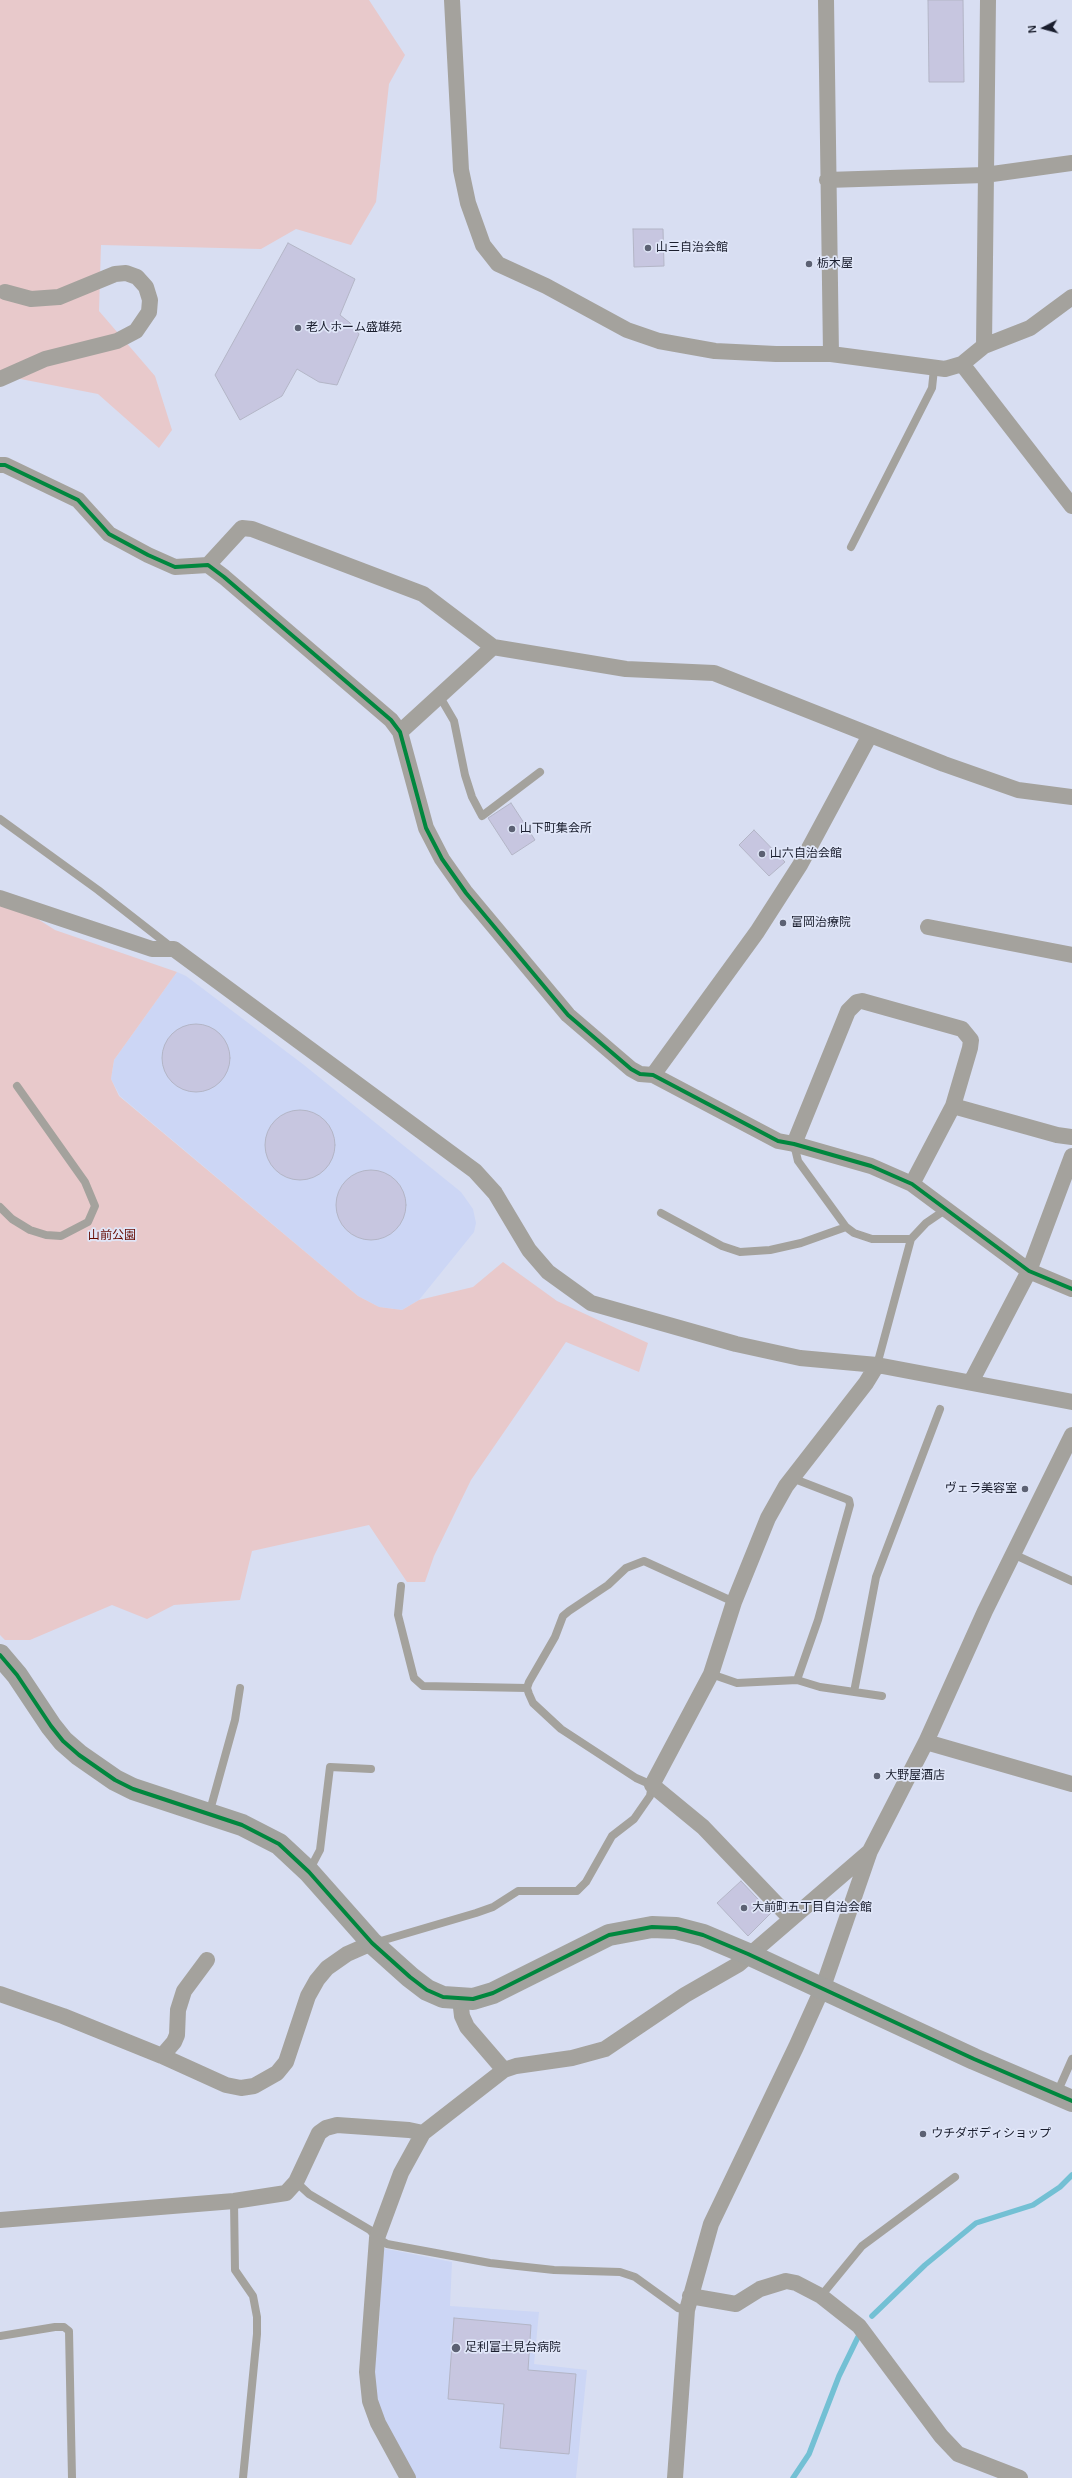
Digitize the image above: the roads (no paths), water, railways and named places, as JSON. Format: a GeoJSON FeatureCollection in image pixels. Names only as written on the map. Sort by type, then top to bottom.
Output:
{"type":"FeatureCollection","features":[{"type":"Feature","properties":{"kind":"street"},"geometry":{"type":"LineString","coordinates":[[452,0],[461,170],[468,203],[483,245],[498,264],[546,286],[626,330],[660,341],[715,351],[776,354],[831,354],[934,369],[945,369],[962,364],[984,346],[1030,328],[1072,297]]}},
{"type":"Feature","properties":{"kind":"street"},"geometry":{"type":"LineString","coordinates":[[826,0],[827,180],[831,354]]}},
{"type":"Feature","properties":{"kind":"street"},"geometry":{"type":"LineString","coordinates":[[984,346],[988,0]]}},
{"type":"Feature","properties":{"kind":"street"},"geometry":{"type":"LineString","coordinates":[[827,180],[986,175],[1072,163]]}},
{"type":"Feature","properties":{"kind":"street"},"geometry":{"type":"LineString","coordinates":[[0,378],[46,359],[117,341],[136,331],[149,312],[150,300],[146,287],[137,277],[126,273],[115,274],[59,297],[31,299],[3,291]]}},
{"type":"Feature","properties":{"kind":"street"},"geometry":{"type":"LineString","coordinates":[[962,364],[1072,506]]}},
{"type":"Feature","properties":{"kind":"street"},"geometry":{"type":"LineString","coordinates":[[0,465],[5,465],[78,500],[109,534],[148,555],[175,567],[208,565],[391,720],[400,732],[426,828],[442,859],[466,893],[568,1015],[636,1073],[653,1075],[778,1141],[794,1144],[871,1166],[912,1184],[923,1190],[945,1210],[1029,1271],[1072,1289]]}},
{"type":"Feature","properties":{"kind":"street"},"geometry":{"type":"LineString","coordinates":[[208,565],[242,528],[252,529],[423,594],[493,648],[626,669],[714,673],[870,735],[1018,790],[1072,797]]}},
{"type":"Feature","properties":{"kind":"street"},"geometry":{"type":"LineString","coordinates":[[400,732],[440,698],[493,648]]}},
{"type":"Feature","properties":{"kind":"street"},"geometry":{"type":"LineString","coordinates":[[653,1075],[757,932],[800,865],[870,735]]}},
{"type":"Feature","properties":{"kind":"street"},"geometry":{"type":"LineString","coordinates":[[0,898],[152,949],[174,949],[475,1171],[495,1193],[529,1250],[548,1272],[591,1302],[736,1344],[800,1358],[877,1365],[1072,1402]]}},
{"type":"Feature","properties":{"kind":"street"},"geometry":{"type":"LineString","coordinates":[[928,927],[1072,956]]}},
{"type":"Feature","properties":{"kind":"street"},"geometry":{"type":"LineString","coordinates":[[794,1144],[848,1011],[857,1002],[862,1001],[954,1027],[967,1033],[971,1040],[970,1048],[953,1106],[912,1184]]}},
{"type":"Feature","properties":{"kind":"street"},"geometry":{"type":"LineString","coordinates":[[953,1106],[1057,1135],[1072,1137]]}},
{"type":"Feature","properties":{"kind":"street"},"geometry":{"type":"LineString","coordinates":[[971,1382],[1029,1271],[1072,1156]]}},
{"type":"Feature","properties":{"kind":"street"},"geometry":{"type":"LineString","coordinates":[[791,1919],[703,1827],[652,1786],[711,1674],[734,1602],[768,1518],[792,1478],[877,1365]]}},
{"type":"Feature","properties":{"kind":"street"},"geometry":{"type":"LineString","coordinates":[[675,2478],[688,2303],[711,2224],[796,2047],[822,1987],[870,1851],[926,1742],[1013,1554],[1072,1435]]}},
{"type":"Feature","properties":{"kind":"street"},"geometry":{"type":"LineString","coordinates":[[0,1655],[17,1676],[50,1726],[63,1741],[79,1755],[109,1777],[133,1789],[242,1825],[279,1844],[309,1872],[372,1943],[427,1990],[443,1997],[472,1999],[492,1993],[608,1935],[652,1927],[676,1928],[704,1935],[748,1954],[822,1987],[974,2059],[1064,2098]]}},
{"type":"Feature","properties":{"kind":"street"},"geometry":{"type":"LineString","coordinates":[[926,1742],[1072,1784]]}},
{"type":"Feature","properties":{"kind":"street"},"geometry":{"type":"LineString","coordinates":[[408,2478],[378,2423],[367,2386],[377,2238],[401,2173],[423,2133],[504,2070],[516,2066],[572,2058],[605,2049],[685,1995],[729,1971],[870,1851]]}},
{"type":"Feature","properties":{"kind":"street"},"geometry":{"type":"LineString","coordinates":[[0,1994],[63,2016],[162,2056],[226,2085],[241,2088],[254,2086],[277,2073],[286,2062],[308,1996],[317,1980],[327,1968],[347,1954],[372,1943]]}},
{"type":"Feature","properties":{"kind":"street"},"geometry":{"type":"LineString","coordinates":[[162,2056],[174,2042],[177,2035],[178,2010],[184,1990],[207,1960]]}},
{"type":"Feature","properties":{"kind":"street"},"geometry":{"type":"LineString","coordinates":[[460,1999],[462,2016],[467,2027],[504,2070]]}},
{"type":"Feature","properties":{"kind":"street"},"geometry":{"type":"LineString","coordinates":[[0,2220],[234,2201],[286,2193],[296,2182],[319,2133],[326,2128],[337,2125],[409,2130],[423,2133]]}},
{"type":"Feature","properties":{"kind":"street"},"geometry":{"type":"LineString","coordinates":[[688,2303],[736,2304],[760,2289],[786,2281],[796,2283],[821,2296],[859,2326],[941,2436],[958,2454],[1020,2478]]}},
{"type":"Feature","properties":{"kind":"lane"},"geometry":{"type":"LineString","coordinates":[[851,547],[932,388],[934,369]]}},
{"type":"Feature","properties":{"kind":"lane"},"geometry":{"type":"LineString","coordinates":[[440,698],[454,721],[465,775],[472,797],[482,816],[540,772]]}},
{"type":"Feature","properties":{"kind":"lane"},"geometry":{"type":"LineString","coordinates":[[0,819],[98,890],[174,949]]}},
{"type":"Feature","properties":{"kind":"lane"},"geometry":{"type":"LineString","coordinates":[[0,1207],[12,1219],[30,1230],[46,1235],[61,1236],[88,1222],[95,1206],[85,1182],[17,1086]]}},
{"type":"Feature","properties":{"kind":"lane"},"geometry":{"type":"LineString","coordinates":[[794,1144],[798,1161],[846,1227],[854,1233],[872,1239],[911,1239]]}},
{"type":"Feature","properties":{"kind":"lane"},"geometry":{"type":"LineString","coordinates":[[877,1365],[911,1239],[926,1223],[945,1210]]}},
{"type":"Feature","properties":{"kind":"lane"},"geometry":{"type":"LineString","coordinates":[[661,1213],[722,1246],[740,1252],[770,1250],[802,1243],[846,1227]]}},
{"type":"Feature","properties":{"kind":"lane"},"geometry":{"type":"LineString","coordinates":[[854,1692],[876,1577],[940,1409]]}},
{"type":"Feature","properties":{"kind":"lane"},"geometry":{"type":"LineString","coordinates":[[792,1478],[849,1500],[850,1505],[818,1620],[797,1680]]}},
{"type":"Feature","properties":{"kind":"lane"},"geometry":{"type":"LineString","coordinates":[[1013,1554],[1072,1581]]}},
{"type":"Feature","properties":{"kind":"lane"},"geometry":{"type":"LineString","coordinates":[[372,1943],[476,1913],[492,1907],[518,1891],[577,1891],[586,1882],[612,1836],[634,1819],[650,1796],[652,1786],[636,1778],[561,1729],[533,1703],[527,1688],[563,1616],[608,1585],[626,1568],[644,1561],[654,1564],[734,1602]]}},
{"type":"Feature","properties":{"kind":"lane"},"geometry":{"type":"LineString","coordinates":[[401,1586],[398,1615],[414,1678],[423,1686],[527,1688]]}},
{"type":"Feature","properties":{"kind":"lane"},"geometry":{"type":"LineString","coordinates":[[711,1674],[737,1683],[797,1680],[820,1687],[882,1696]]}},
{"type":"Feature","properties":{"kind":"lane"},"geometry":{"type":"LineString","coordinates":[[209,1814],[235,1720],[240,1688]]}},
{"type":"Feature","properties":{"kind":"lane"},"geometry":{"type":"LineString","coordinates":[[309,1872],[320,1850],[330,1767],[371,1769]]}},
{"type":"Feature","properties":{"kind":"lane"},"geometry":{"type":"LineString","coordinates":[[1064,2098],[1072,2059]]}},
{"type":"Feature","properties":{"kind":"lane"},"geometry":{"type":"LineString","coordinates":[[821,2296],[862,2246],[954,2177]]}},
{"type":"Feature","properties":{"kind":"lane"},"geometry":{"type":"LineString","coordinates":[[296,2182],[309,2194],[370,2230],[377,2238],[394,2245],[490,2263],[554,2270],[620,2272],[635,2277],[678,2308],[688,2303]]}},
{"type":"Feature","properties":{"kind":"lane"},"geometry":{"type":"LineString","coordinates":[[234,2201],[235,2270],[253,2296],[257,2323],[243,2478]]}},
{"type":"Feature","properties":{"kind":"lane"},"geometry":{"type":"LineString","coordinates":[[0,2336],[55,2327],[64,2327],[69,2331],[72,2478]]}},
{"type":"Feature","properties":{"kind":"waterway"},"geometry":{"type":"LineString","coordinates":[[872,2316],[925,2265],[976,2223],[1033,2205],[1060,2187],[1072,2175]]}},
{"type":"Feature","properties":{"kind":"waterway"},"geometry":{"type":"LineString","coordinates":[[793,2478],[809,2454],[839,2376],[858,2337]]}},
{"type":"Feature","properties":{"kind":"place","name":"山三自治会館"},"geometry":{"type":"Point","coordinates":[648,248]}},
{"type":"Feature","properties":{"kind":"place","name":"栃木屋"},"geometry":{"type":"Point","coordinates":[809,264]}},
{"type":"Feature","properties":{"kind":"place","name":"老人ホーム盛雄苑"},"geometry":{"type":"Point","coordinates":[298,328]}},
{"type":"Feature","properties":{"kind":"place","name":"山下町集会所"},"geometry":{"type":"Point","coordinates":[512,829]}},
{"type":"Feature","properties":{"kind":"place","name":"山六自治会館"},"geometry":{"type":"Point","coordinates":[762,854]}},
{"type":"Feature","properties":{"kind":"place","name":"富岡治療院"},"geometry":{"type":"Point","coordinates":[783,923]}},
{"type":"Feature","properties":{"kind":"place","name":"ヴェラ美容室"},"geometry":{"type":"Point","coordinates":[1025,1489]}},
{"type":"Feature","properties":{"kind":"place","name":"大野屋酒店"},"geometry":{"type":"Point","coordinates":[877,1776]}},
{"type":"Feature","properties":{"kind":"place","name":"大前町五丁目自治会館"},"geometry":{"type":"Point","coordinates":[744,1908]}},
{"type":"Feature","properties":{"kind":"place","name":"ウチダボディショップ"},"geometry":{"type":"Point","coordinates":[923,2134]}},
{"type":"Feature","properties":{"kind":"place","name":"足利富士見台病院"},"geometry":{"type":"Point","coordinates":[456,2348]}},
{"type":"Feature","properties":{"kind":"park label","name":"山前公園"},"geometry":{"type":"Point","coordinates":[112,1236]}}]}
